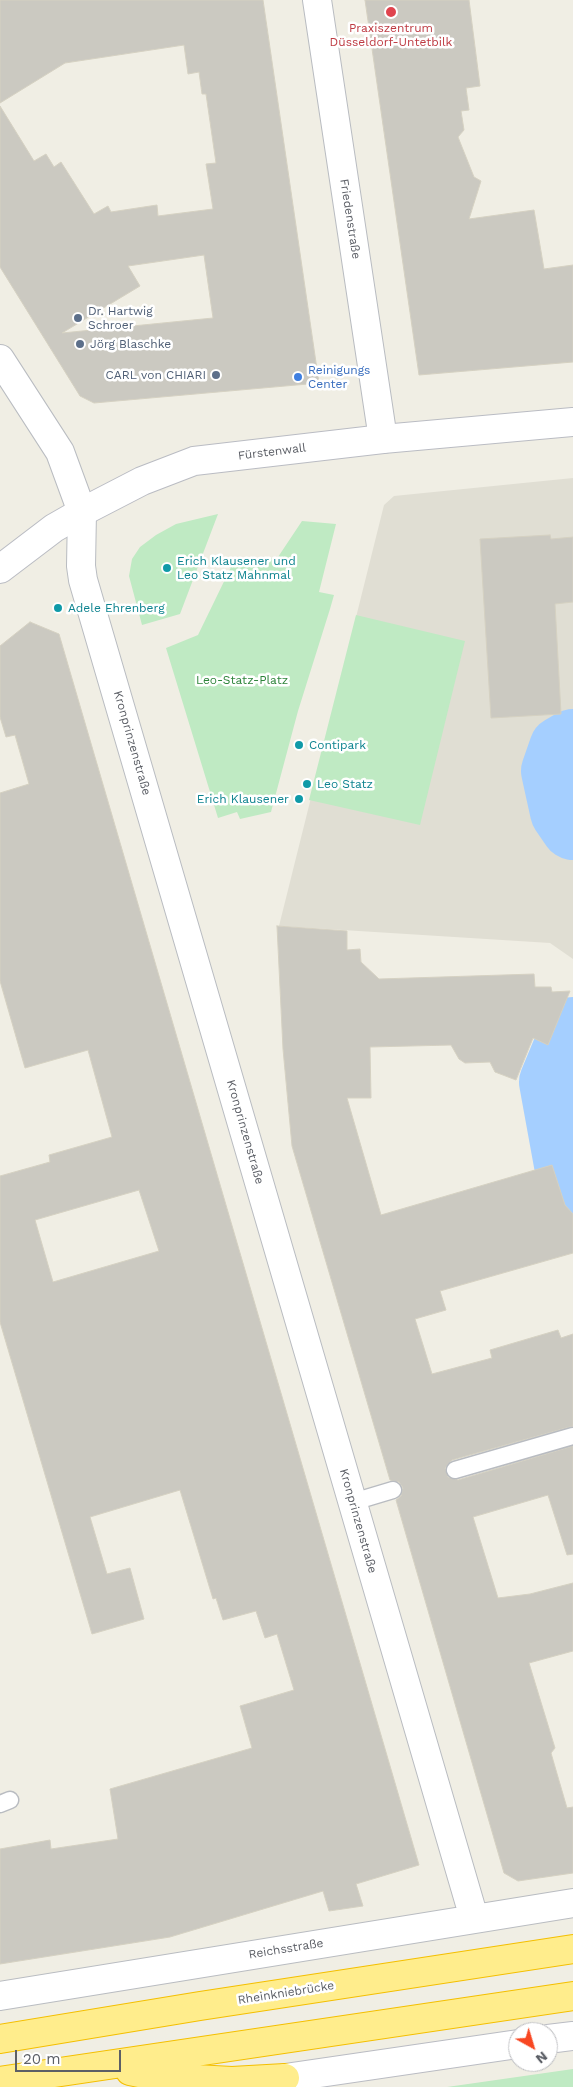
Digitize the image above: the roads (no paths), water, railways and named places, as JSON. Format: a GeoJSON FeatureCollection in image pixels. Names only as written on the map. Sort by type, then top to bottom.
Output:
{"type":"FeatureCollection","features":[{"type":"Feature","properties":{"kind":"highway","name":"Rheinkniebrücke"},"geometry":{"type":"LineString","coordinates":[[0,2038],[573,1949]]}},
{"type":"Feature","properties":{"kind":"highway"},"geometry":{"type":"LineString","coordinates":[[0,2081],[106,2067],[573,1996]]}},
{"type":"Feature","properties":{"kind":"highway"},"geometry":{"type":"LineString","coordinates":[[106,2067],[158,2077],[232,2082],[286,2083]]}},
{"type":"Feature","properties":{"kind":"street","name":"Friedenstraße"},"geometry":{"type":"LineString","coordinates":[[317,0],[383,439]]}},
{"type":"Feature","properties":{"kind":"street","name":"Kronprinzenstraße"},"geometry":{"type":"LineString","coordinates":[[0,359],[60,452],[82,512],[83,580],[474,1918]]}},
{"type":"Feature","properties":{"kind":"street","name":"Fürstenwall"},"geometry":{"type":"LineString","coordinates":[[0,570],[54,528],[82,512],[142,481],[194,461],[383,439],[573,422]]}},
{"type":"Feature","properties":{"kind":"street","name":"Reichsstraße"},"geometry":{"type":"LineString","coordinates":[[0,1996],[573,1903]]}},
{"type":"Feature","properties":{"kind":"street"},"geometry":{"type":"LineString","coordinates":[[558,2038],[573,2036]]}},
{"type":"Feature","properties":{"kind":"street"},"geometry":{"type":"LineString","coordinates":[[286,2083],[508,2046]]}},
{"type":"Feature","properties":{"kind":"lane"},"geometry":{"type":"LineString","coordinates":[[455,1470],[573,1436]]}},
{"type":"Feature","properties":{"kind":"lane"},"geometry":{"type":"LineString","coordinates":[[353,1502],[393,1490]]}},
{"type":"Feature","properties":{"kind":"waterway"},"geometry":{"type":"LineString","coordinates":[[573,741],[561,748],[553,771],[562,812],[573,828]]}},
{"type":"Feature","properties":{"kind":"waterway"},"geometry":{"type":"LineString","coordinates":[[573,1029],[551,1082],[571,1192],[573,1194]]}},
{"type":"Feature","properties":{"kind":"place","name":"Praxiszentrum Düsseldorf-Untetbilk"},"geometry":{"type":"Point","coordinates":[391,12]}},
{"type":"Feature","properties":{"kind":"place","name":"Dr. Hartwig Schroer"},"geometry":{"type":"Point","coordinates":[78,318]}},
{"type":"Feature","properties":{"kind":"place","name":"Jörg Blaschke"},"geometry":{"type":"Point","coordinates":[80,344]}},
{"type":"Feature","properties":{"kind":"place","name":"CARL von CHIARI"},"geometry":{"type":"Point","coordinates":[216,375]}},
{"type":"Feature","properties":{"kind":"place","name":"Reinigungs Center"},"geometry":{"type":"Point","coordinates":[298,377]}},
{"type":"Feature","properties":{"kind":"place","name":"Erich Klausener und Leo Statz Mahnmal"},"geometry":{"type":"Point","coordinates":[167,568]}},
{"type":"Feature","properties":{"kind":"place","name":"Adele Ehrenberg"},"geometry":{"type":"Point","coordinates":[58,608]}},
{"type":"Feature","properties":{"kind":"place","name":"Contipark"},"geometry":{"type":"Point","coordinates":[299,745]}},
{"type":"Feature","properties":{"kind":"place","name":"Leo Statz"},"geometry":{"type":"Point","coordinates":[307,784]}},
{"type":"Feature","properties":{"kind":"place","name":"Erich Klausener"},"geometry":{"type":"Point","coordinates":[299,799]}},
{"type":"Feature","properties":{"kind":"park label","name":"Leo-Statz-Platz"},"geometry":{"type":"Point","coordinates":[242,680]}}]}
